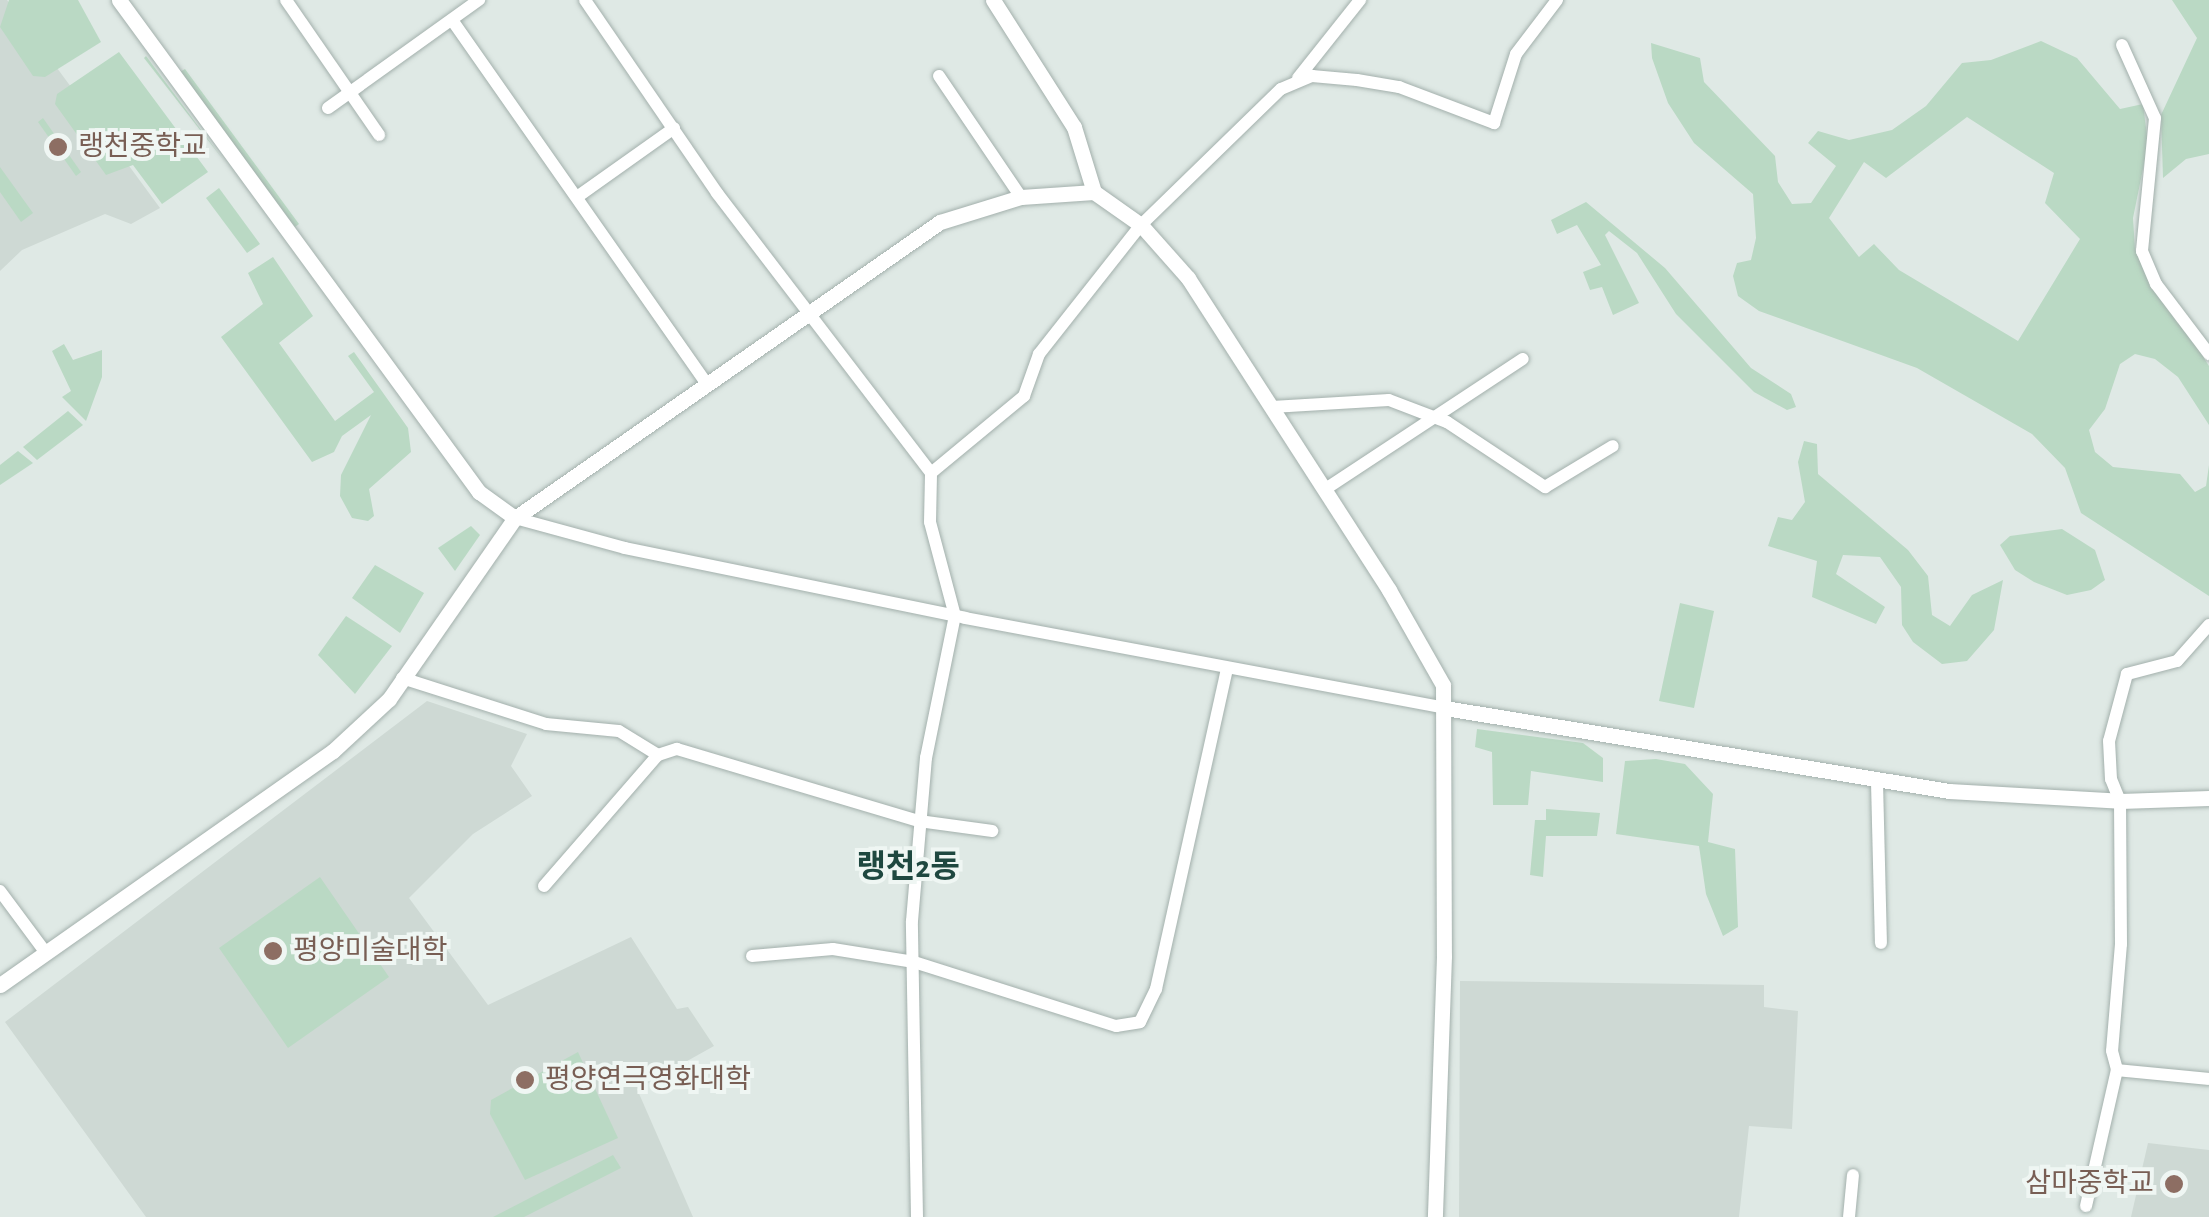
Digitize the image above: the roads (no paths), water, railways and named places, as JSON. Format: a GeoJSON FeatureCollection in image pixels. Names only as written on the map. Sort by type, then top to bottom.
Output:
{"type":"FeatureCollection","features":[{"type":"Feature","properties":{"kind":"street"},"geometry":{"type":"LineString","coordinates":[[119,0],[479,492],[515,518],[956,616],[1445,708],[1877,782],[2120,800],[2209,798]]}},
{"type":"Feature","properties":{"kind":"street"},"geometry":{"type":"LineString","coordinates":[[286,0],[380,135]]}},
{"type":"Feature","properties":{"kind":"street"},"geometry":{"type":"LineString","coordinates":[[328,108],[479,0]]}},
{"type":"Feature","properties":{"kind":"street"},"geometry":{"type":"LineString","coordinates":[[586,0],[806,311],[931,473],[930,522],[956,616],[919,820],[914,962],[918,1217]]}},
{"type":"Feature","properties":{"kind":"street"},"geometry":{"type":"LineString","coordinates":[[993,0],[1074,127],[1094,192],[1142,225],[1188,278],[1430,657],[1445,708],[1435,1217]]}},
{"type":"Feature","properties":{"kind":"street"},"geometry":{"type":"LineString","coordinates":[[931,473],[1024,396],[1039,354],[1142,225],[1298,78],[1360,0]]}},
{"type":"Feature","properties":{"kind":"street"},"geometry":{"type":"LineString","coordinates":[[1298,78],[1399,87],[1494,123],[1516,54],[1558,0]]}},
{"type":"Feature","properties":{"kind":"street"},"geometry":{"type":"LineString","coordinates":[[452,20],[706,382]]}},
{"type":"Feature","properties":{"kind":"street"},"geometry":{"type":"LineString","coordinates":[[2122,45],[2155,118],[2142,252],[2156,284],[2209,354]]}},
{"type":"Feature","properties":{"kind":"street"},"geometry":{"type":"LineString","coordinates":[[939,76],[1021,197]]}},
{"type":"Feature","properties":{"kind":"street"},"geometry":{"type":"LineString","coordinates":[[577,198],[674,128]]}},
{"type":"Feature","properties":{"kind":"street"},"geometry":{"type":"LineString","coordinates":[[0,984],[333,751],[402,678],[515,518],[806,311],[940,222],[1021,197],[1094,192]]}},
{"type":"Feature","properties":{"kind":"street"},"geometry":{"type":"LineString","coordinates":[[1324,490],[1524,359]]}},
{"type":"Feature","properties":{"kind":"street"},"geometry":{"type":"LineString","coordinates":[[1272,407],[1389,400],[1436,417],[1545,486],[1612,446]]}},
{"type":"Feature","properties":{"kind":"street"},"geometry":{"type":"LineString","coordinates":[[2086,1206],[2117,1070],[2112,1051],[2121,944],[2120,800],[2110,779],[2109,741],[2122,684],[2132,669],[2176,662],[2209,626]]}},
{"type":"Feature","properties":{"kind":"street"},"geometry":{"type":"LineString","coordinates":[[752,956],[833,949],[914,962],[1116,1026],[1140,1022],[1156,989],[1227,668]]}},
{"type":"Feature","properties":{"kind":"street"},"geometry":{"type":"LineString","coordinates":[[402,678],[546,724],[619,731],[658,755]]}},
{"type":"Feature","properties":{"kind":"street"},"geometry":{"type":"LineString","coordinates":[[544,886],[658,755],[676,749],[919,820],[992,832]]}},
{"type":"Feature","properties":{"kind":"street"},"geometry":{"type":"LineString","coordinates":[[1877,782],[1881,943]]}},
{"type":"Feature","properties":{"kind":"street"},"geometry":{"type":"LineString","coordinates":[[0,891],[46,952]]}},
{"type":"Feature","properties":{"kind":"street"},"geometry":{"type":"LineString","coordinates":[[2117,1070],[2209,1078]]}},
{"type":"Feature","properties":{"kind":"street"},"geometry":{"type":"LineString","coordinates":[[1849,1217],[1854,1175]]}},
{"type":"Feature","properties":{"kind":"place","name":"랭천중학교"},"geometry":{"type":"Point","coordinates":[58,147]}},
{"type":"Feature","properties":{"kind":"place","name":"평양미술대학"},"geometry":{"type":"Point","coordinates":[273,951]}},
{"type":"Feature","properties":{"kind":"place","name":"평양연극영화대학"},"geometry":{"type":"Point","coordinates":[525,1080]}},
{"type":"Feature","properties":{"kind":"place","name":"삼마중학교"},"geometry":{"type":"Point","coordinates":[2174,1184]}},
{"type":"Feature","properties":{"kind":"district","name":"랭천2동"},"geometry":{"type":"Point","coordinates":[908,867]}}]}
